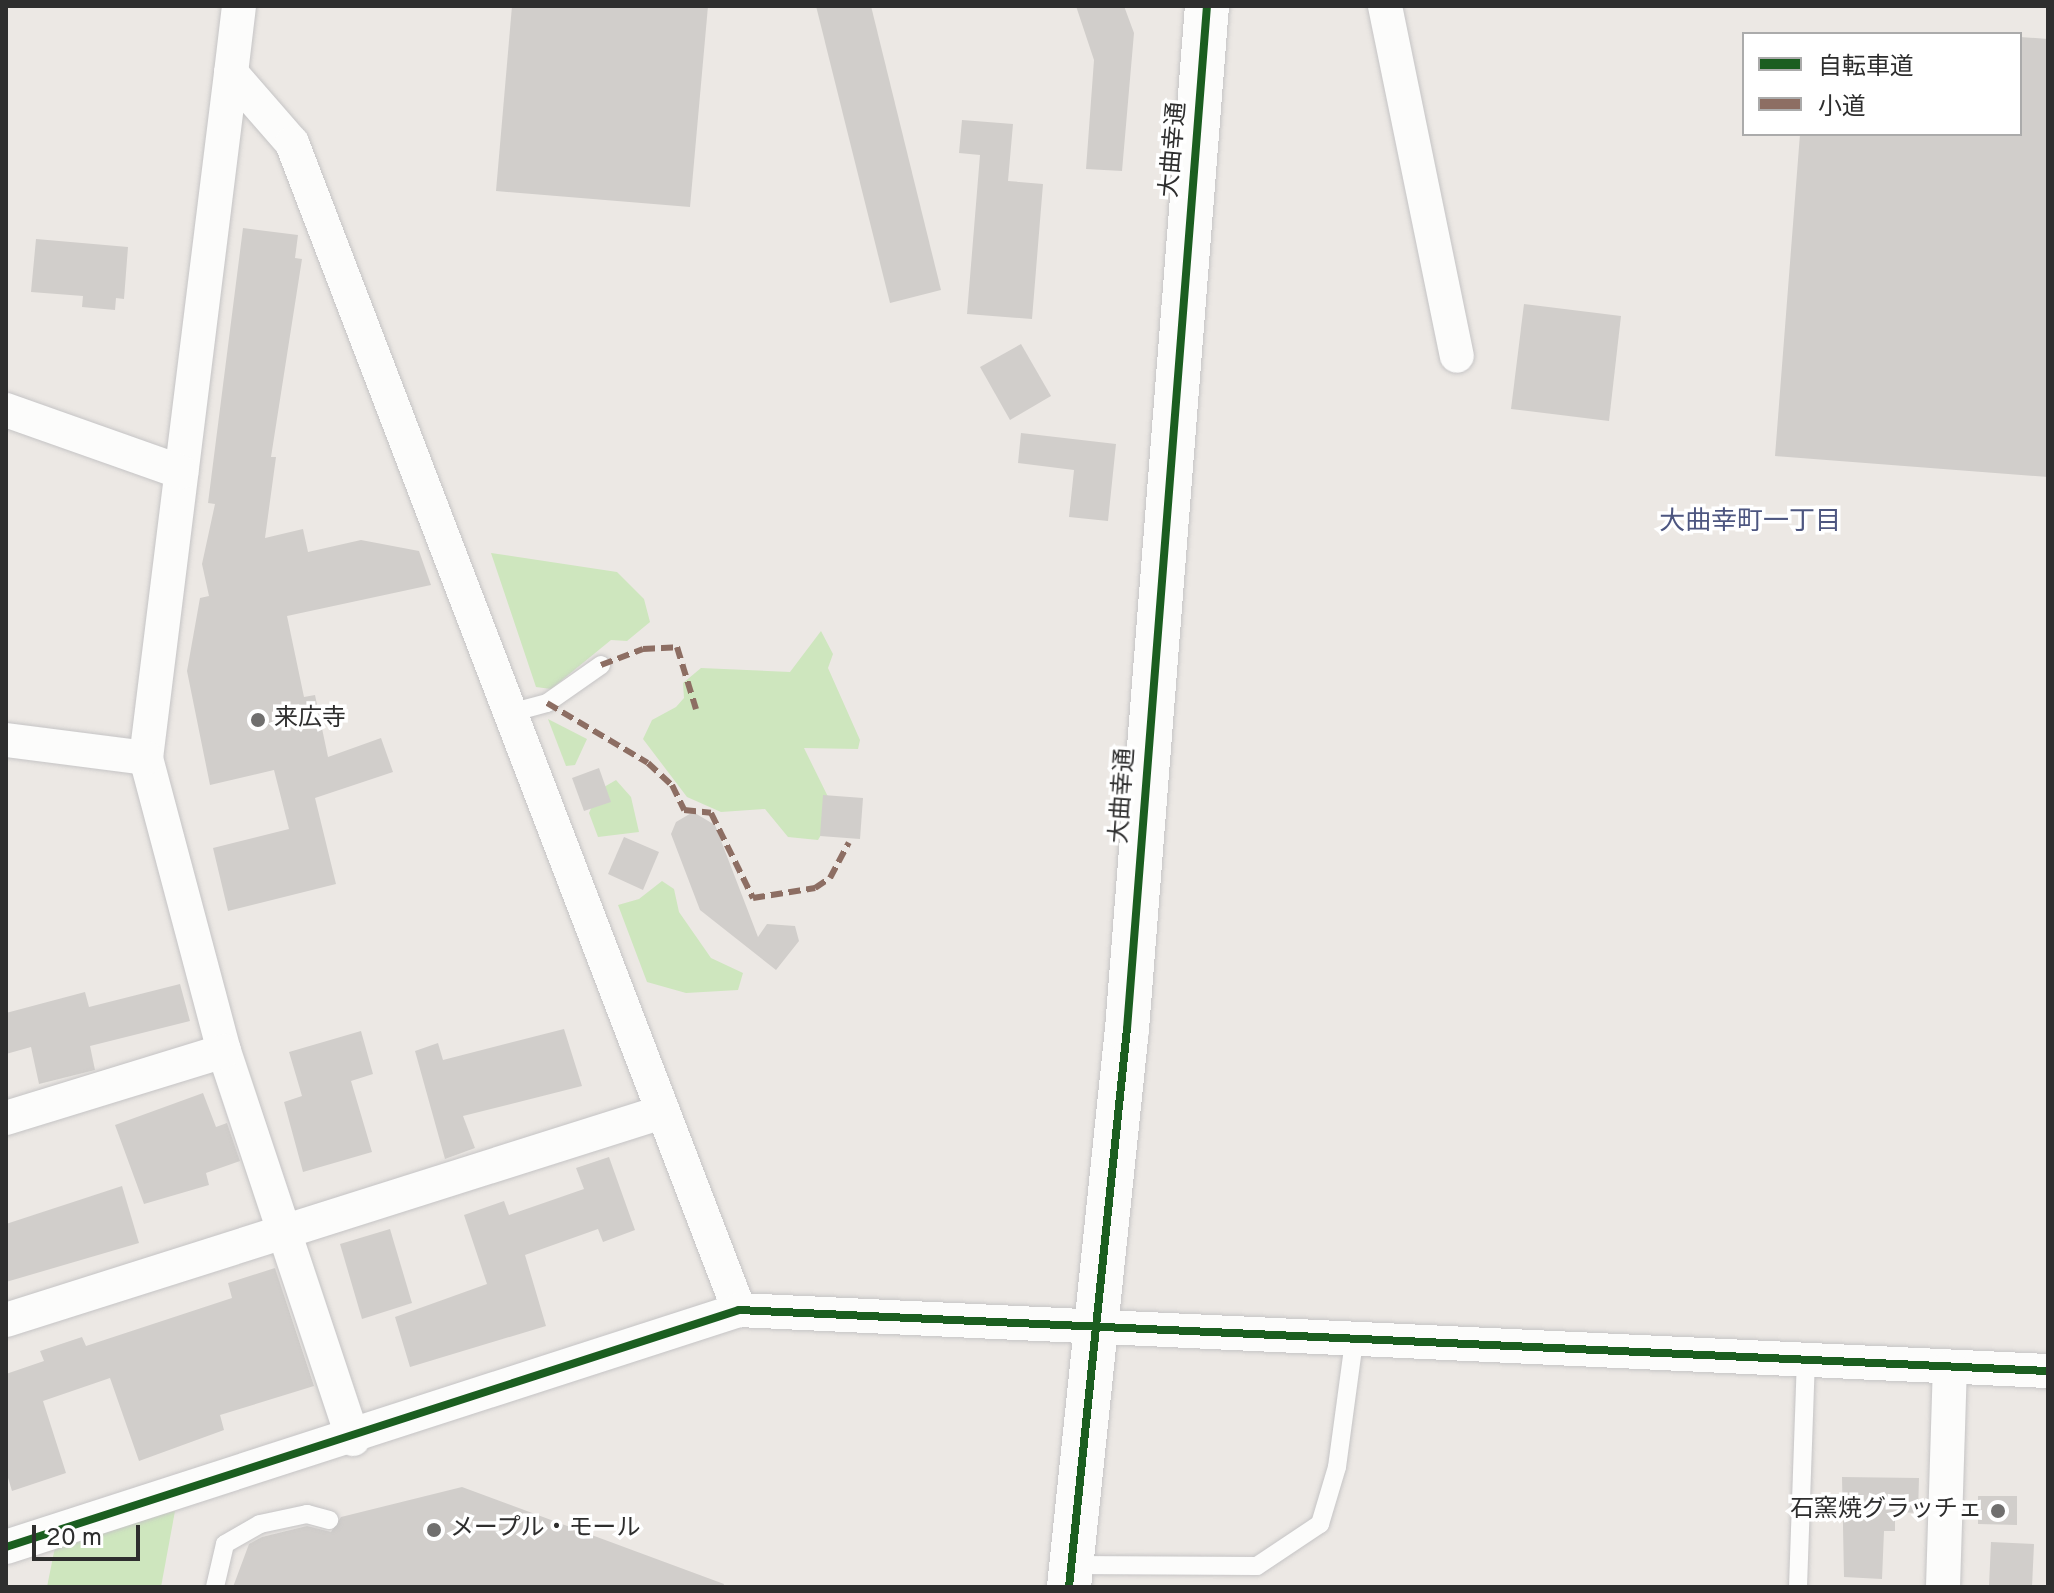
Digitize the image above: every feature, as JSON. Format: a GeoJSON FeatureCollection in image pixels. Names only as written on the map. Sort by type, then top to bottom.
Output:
{"type":"FeatureCollection","features":[{"type":"Feature","properties":{"kind":"street"},"geometry":{"type":"LineString","coordinates":[[239,6],[146,758],[224,1051],[287,1231],[353,1439]]}},
{"type":"Feature","properties":{"kind":"street","name":"大曲幸通"},"geometry":{"type":"LineString","coordinates":[[1070,1576],[1099,1328],[1207,6]]}},
{"type":"Feature","properties":{"kind":"street"},"geometry":{"type":"LineString","coordinates":[[1385,6],[1457,356]]}},
{"type":"Feature","properties":{"kind":"street"},"geometry":{"type":"LineString","coordinates":[[231,73],[292,143],[739,1310]]}},
{"type":"Feature","properties":{"kind":"street"},"geometry":{"type":"LineString","coordinates":[[6,410],[181,472]]}},
{"type":"Feature","properties":{"kind":"street"},"geometry":{"type":"LineString","coordinates":[[6,740],[146,758]]}},
{"type":"Feature","properties":{"kind":"street"},"geometry":{"type":"LineString","coordinates":[[6,1118],[224,1051]]}},
{"type":"Feature","properties":{"kind":"street"},"geometry":{"type":"LineString","coordinates":[[6,1320],[662,1112]]}},
{"type":"Feature","properties":{"kind":"street"},"geometry":{"type":"LineString","coordinates":[[6,1547],[353,1439],[739,1310],[1354,1342],[2048,1371]]}},
{"type":"Feature","properties":{"kind":"street"},"geometry":{"type":"LineString","coordinates":[[1943,1587],[1950,1367]]}},
{"type":"Feature","properties":{"kind":"lane"},"geometry":{"type":"LineString","coordinates":[[510,713],[547,703],[601,665]]}},
{"type":"Feature","properties":{"kind":"lane"},"geometry":{"type":"LineString","coordinates":[[1070,1576],[1257,1566],[1320,1524],[1337,1467],[1354,1342]]}},
{"type":"Feature","properties":{"kind":"lane"},"geometry":{"type":"LineString","coordinates":[[1798,1587],[1806,1360]]}},
{"type":"Feature","properties":{"kind":"lane"},"geometry":{"type":"LineString","coordinates":[[215,1587],[225,1544],[276,1521],[307,1514],[329,1520]]}},
{"type":"Feature","properties":{"kind":"green space"},"geometry":{"type":"Polygon","coordinates":[[[491,553],[617,572],[644,599],[650,622],[627,641],[611,640],[551,689],[536,687],[491,553]]]}},
{"type":"Feature","properties":{"kind":"green space"},"geometry":{"type":"Polygon","coordinates":[[[821,631],[833,654],[828,668],[860,740],[858,749],[804,748],[835,811],[818,840],[788,837],[765,809],[721,812],[687,797],[643,739],[652,720],[676,707],[684,698],[683,683],[701,668],[790,672],[821,631]]]}},
{"type":"Feature","properties":{"kind":"green space"},"geometry":{"type":"Polygon","coordinates":[[[548,719],[587,739],[575,765],[566,766],[548,719]]]}},
{"type":"Feature","properties":{"kind":"green space"},"geometry":{"type":"Polygon","coordinates":[[[616,780],[631,797],[639,832],[598,837],[589,813],[599,790],[616,780]]]}},
{"type":"Feature","properties":{"kind":"green space"},"geometry":{"type":"Polygon","coordinates":[[[662,881],[674,889],[679,912],[711,958],[743,973],[738,990],[686,993],[647,982],[618,905],[639,899],[662,881]]]}},
{"type":"Feature","properties":{"kind":"green space"},"geometry":{"type":"Polygon","coordinates":[[[175,1511],[161,1587],[47,1587],[56,1542],[175,1511]]]}},
{"type":"Feature","properties":{"kind":"building"},"geometry":{"type":"Polygon","coordinates":[[[512,6],[708,6],[690,207],[496,191],[512,6]]]}},
{"type":"Feature","properties":{"kind":"building"},"geometry":{"type":"Polygon","coordinates":[[[816,6],[871,6],[941,290],[890,303],[816,6]]]}},
{"type":"Feature","properties":{"kind":"building"},"geometry":{"type":"Polygon","coordinates":[[[1076,6],[1124,6],[1134,33],[1122,171],[1086,169],[1094,60],[1076,6]]]}},
{"type":"Feature","properties":{"kind":"building"},"geometry":{"type":"Polygon","coordinates":[[[2022,37],[2048,39],[2048,477],[1775,456],[1800,136],[2022,136],[2022,37]]]}},
{"type":"Feature","properties":{"kind":"building"},"geometry":{"type":"Polygon","coordinates":[[[962,120],[1013,124],[1008,181],[1043,184],[1032,319],[967,314],[980,155],[959,153],[962,120]]]}},
{"type":"Feature","properties":{"kind":"building"},"geometry":{"type":"Polygon","coordinates":[[[243,228],[298,235],[295,258],[302,259],[271,457],[276,457],[265,538],[303,529],[308,552],[361,540],[419,551],[431,585],[287,616],[304,697],[315,695],[328,757],[381,738],[393,772],[315,798],[336,884],[228,911],[213,848],[289,829],[274,770],[210,785],[187,671],[200,598],[209,596],[202,564],[215,504],[208,503],[243,228]]]}},
{"type":"Feature","properties":{"kind":"building"},"geometry":{"type":"Polygon","coordinates":[[[36,239],[128,247],[124,299],[116,298],[115,310],[82,307],[83,296],[31,292],[36,239]]]}},
{"type":"Feature","properties":{"kind":"building"},"geometry":{"type":"Polygon","coordinates":[[[1524,304],[1621,316],[1609,421],[1511,409],[1524,304]]]}},
{"type":"Feature","properties":{"kind":"building"},"geometry":{"type":"Polygon","coordinates":[[[1021,344],[1051,396],[1010,420],[980,367],[1021,344]]]}},
{"type":"Feature","properties":{"kind":"building"},"geometry":{"type":"Polygon","coordinates":[[[1021,433],[1116,444],[1108,521],[1069,517],[1074,470],[1018,463],[1021,433]]]}},
{"type":"Feature","properties":{"kind":"building"},"geometry":{"type":"Polygon","coordinates":[[[599,768],[611,802],[584,811],[572,778],[599,768]]]}},
{"type":"Feature","properties":{"kind":"building"},"geometry":{"type":"Polygon","coordinates":[[[823,795],[863,798],[860,839],[820,836],[823,795]]]}},
{"type":"Feature","properties":{"kind":"building"},"geometry":{"type":"Polygon","coordinates":[[[693,812],[715,825],[758,937],[767,924],[795,926],[799,941],[776,970],[700,910],[671,834],[676,822],[693,812]]]}},
{"type":"Feature","properties":{"kind":"building"},"geometry":{"type":"Polygon","coordinates":[[[624,837],[659,852],[643,890],[608,874],[624,837]]]}},
{"type":"Feature","properties":{"kind":"building"},"geometry":{"type":"Polygon","coordinates":[[[180,984],[190,1021],[90,1046],[95,1070],[39,1084],[31,1047],[6,1054],[6,1013],[85,992],[89,1007],[180,984]]]}},
{"type":"Feature","properties":{"kind":"building"},"geometry":{"type":"Polygon","coordinates":[[[564,1029],[582,1086],[463,1116],[475,1148],[445,1159],[415,1051],[438,1043],[443,1060],[564,1029]]]}},
{"type":"Feature","properties":{"kind":"building"},"geometry":{"type":"Polygon","coordinates":[[[361,1031],[373,1074],[351,1081],[372,1152],[303,1172],[284,1102],[302,1096],[289,1052],[361,1031]]]}},
{"type":"Feature","properties":{"kind":"building"},"geometry":{"type":"Polygon","coordinates":[[[203,1093],[216,1127],[227,1123],[240,1161],[206,1173],[209,1185],[144,1204],[115,1125],[203,1093]]]}},
{"type":"Feature","properties":{"kind":"building"},"geometry":{"type":"Polygon","coordinates":[[[609,1157],[635,1230],[603,1242],[598,1229],[525,1255],[546,1326],[410,1367],[395,1317],[487,1284],[464,1215],[504,1201],[509,1215],[584,1189],[576,1168],[609,1157]]]}},
{"type":"Feature","properties":{"kind":"building"},"geometry":{"type":"Polygon","coordinates":[[[122,1186],[139,1243],[6,1282],[6,1224],[122,1186]]]}},
{"type":"Feature","properties":{"kind":"building"},"geometry":{"type":"Polygon","coordinates":[[[390,1229],[412,1303],[362,1319],[340,1244],[390,1229]]]}},
{"type":"Feature","properties":{"kind":"building"},"geometry":{"type":"Polygon","coordinates":[[[275,1268],[314,1386],[220,1415],[224,1430],[139,1461],[110,1378],[43,1401],[66,1473],[12,1491],[6,1471],[6,1374],[44,1361],[40,1351],[82,1337],[86,1346],[232,1298],[228,1283],[275,1268]]]}},
{"type":"Feature","properties":{"kind":"building"},"geometry":{"type":"Polygon","coordinates":[[[1842,1477],[1919,1478],[1918,1513],[1895,1512],[1895,1531],[1884,1531],[1882,1579],[1844,1577],[1842,1477]]]}},
{"type":"Feature","properties":{"kind":"building","name":"メープル・モール"},"geometry":{"type":"Polygon","coordinates":[[[462,1487],[724,1584],[723,1587],[233,1587],[249,1544],[262,1537],[307,1526],[331,1532],[341,1517],[462,1487]]]}},
{"type":"Feature","properties":{"kind":"building"},"geometry":{"type":"Polygon","coordinates":[[[1978,1496],[2017,1496],[2017,1525],[1978,1524],[1978,1496]]]}},
{"type":"Feature","properties":{"kind":"building"},"geometry":{"type":"Polygon","coordinates":[[[1991,1542],[2034,1544],[2032,1587],[1989,1586],[1991,1542]]]}},
{"type":"Feature","properties":{"kind":"marked path"},"geometry":{"type":"LineString","coordinates":[[601,665],[643,649],[677,647],[696,709]]}},
{"type":"Feature","properties":{"kind":"marked path"},"geometry":{"type":"LineString","coordinates":[[547,703],[648,763],[672,785],[684,810],[711,813],[753,898],[815,888],[830,878],[849,843]]}},
{"type":"Feature","properties":{"kind":"cycle path"},"geometry":{"type":"LineString","coordinates":[[1069,1587],[1127,1029],[1207,6]]}},
{"type":"Feature","properties":{"kind":"cycle path"},"geometry":{"type":"LineString","coordinates":[[6,1547],[739,1310],[2048,1371]]}},
{"type":"Feature","properties":{"kind":"place","name":"来広寺"},"geometry":{"type":"Point","coordinates":[258,720]}},
{"type":"Feature","properties":{"kind":"place","name":"石窯焼グラッチェ"},"geometry":{"type":"Point","coordinates":[1998,1511]}},
{"type":"Feature","properties":{"kind":"place","name":"メープル・モール"},"geometry":{"type":"Point","coordinates":[434,1530]}},
{"type":"Feature","properties":{"kind":"district","name":"大曲幸町一丁目"},"geometry":{"type":"Point","coordinates":[1750,523]}}]}
